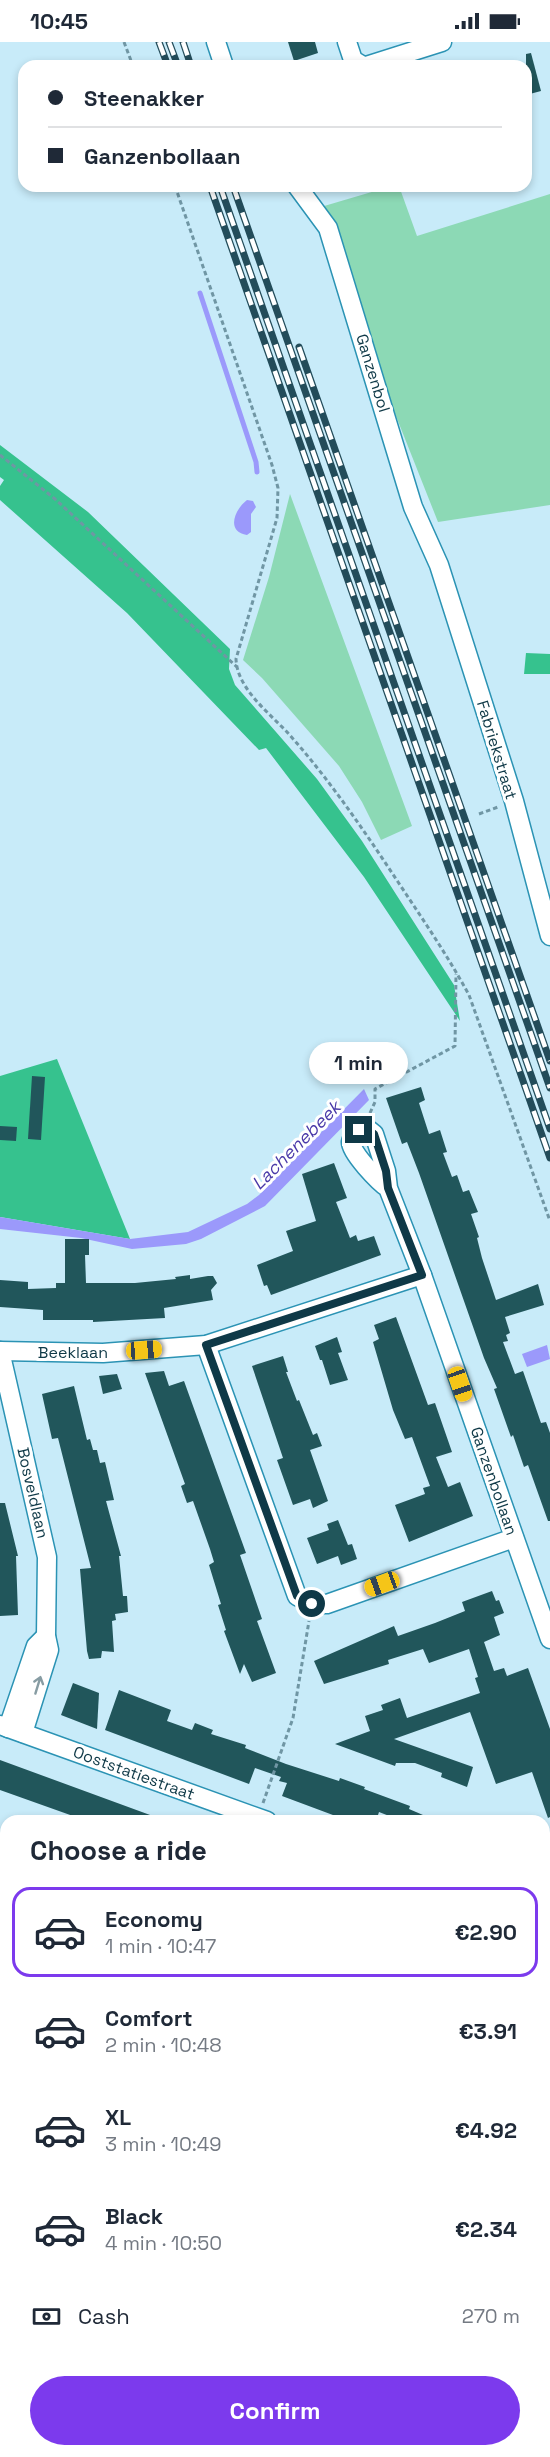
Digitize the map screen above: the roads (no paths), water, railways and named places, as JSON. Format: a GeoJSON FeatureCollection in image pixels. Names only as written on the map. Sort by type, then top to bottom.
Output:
{"type":"FeatureCollection","features":[{"type":"Feature","properties":{"kind":"street"},"geometry":{"type":"LineString","coordinates":[[216,42],[222,60]]}},
{"type":"Feature","properties":{"kind":"street"},"geometry":{"type":"LineString","coordinates":[[347,42],[353,60]]}},
{"type":"Feature","properties":{"kind":"street"},"geometry":{"type":"LineString","coordinates":[[384,60],[442,42]]}},
{"type":"Feature","properties":{"kind":"street","name":"Ganzenbol"},"geometry":{"type":"LineString","coordinates":[[301,192],[328,228],[413,507],[439,565]]}},
{"type":"Feature","properties":{"kind":"street","name":"Fabriekstraat"},"geometry":{"type":"LineString","coordinates":[[439,565],[514,801],[550,936]]}},
{"type":"Feature","properties":{"kind":"street","name":"Ganzenbollaan"},"geometry":{"type":"LineString","coordinates":[[388,1188],[375,1177],[352,1148],[351,1143],[355,1134],[364,1129],[374,1134],[386,1171],[388,1188],[422,1275],[550,1639]]}},
{"type":"Feature","properties":{"kind":"street","name":"Beeklaan"},"geometry":{"type":"LineString","coordinates":[[0,1351],[103,1353],[206,1345],[422,1275]]}},
{"type":"Feature","properties":{"kind":"street"},"geometry":{"type":"LineString","coordinates":[[206,1345],[305,1600],[327,1604],[514,1538]]}},
{"type":"Feature","properties":{"kind":"street","name":"Bosveldlaan"},"geometry":{"type":"LineString","coordinates":[[0,1351],[47,1557],[46,1636],[36,1646],[10,1729]]}},
{"type":"Feature","properties":{"kind":"street","name":"Ooststatiestraat"},"geometry":{"type":"LineString","coordinates":[[10,1729],[252,1815]]}},
{"type":"Feature","properties":{"kind":"waterway"},"geometry":{"type":"LineString","coordinates":[[200,293],[256,462],[257,472]]}},
{"type":"Feature","properties":{"kind":"railway"},"geometry":{"type":"LineString","coordinates":[[159,42],[166,60]]}},
{"type":"Feature","properties":{"kind":"railway"},"geometry":{"type":"LineString","coordinates":[[169,42],[176,60]]}},
{"type":"Feature","properties":{"kind":"railway"},"geometry":{"type":"LineString","coordinates":[[183,42],[189,60]]}},
{"type":"Feature","properties":{"kind":"railway"},"geometry":{"type":"LineString","coordinates":[[212,192],[550,1158]]}},
{"type":"Feature","properties":{"kind":"railway"},"geometry":{"type":"LineString","coordinates":[[222,192],[550,1129]]}},
{"type":"Feature","properties":{"kind":"railway"},"geometry":{"type":"LineString","coordinates":[[235,192],[550,1088]]}},
{"type":"Feature","properties":{"kind":"railway"},"geometry":{"type":"LineString","coordinates":[[299,347],[550,1061]]}},
{"type":"Feature","properties":{"kind":"water label","name":"Lachenebeek"},"geometry":{"type":"Point","coordinates":[296,1145]}}]}
